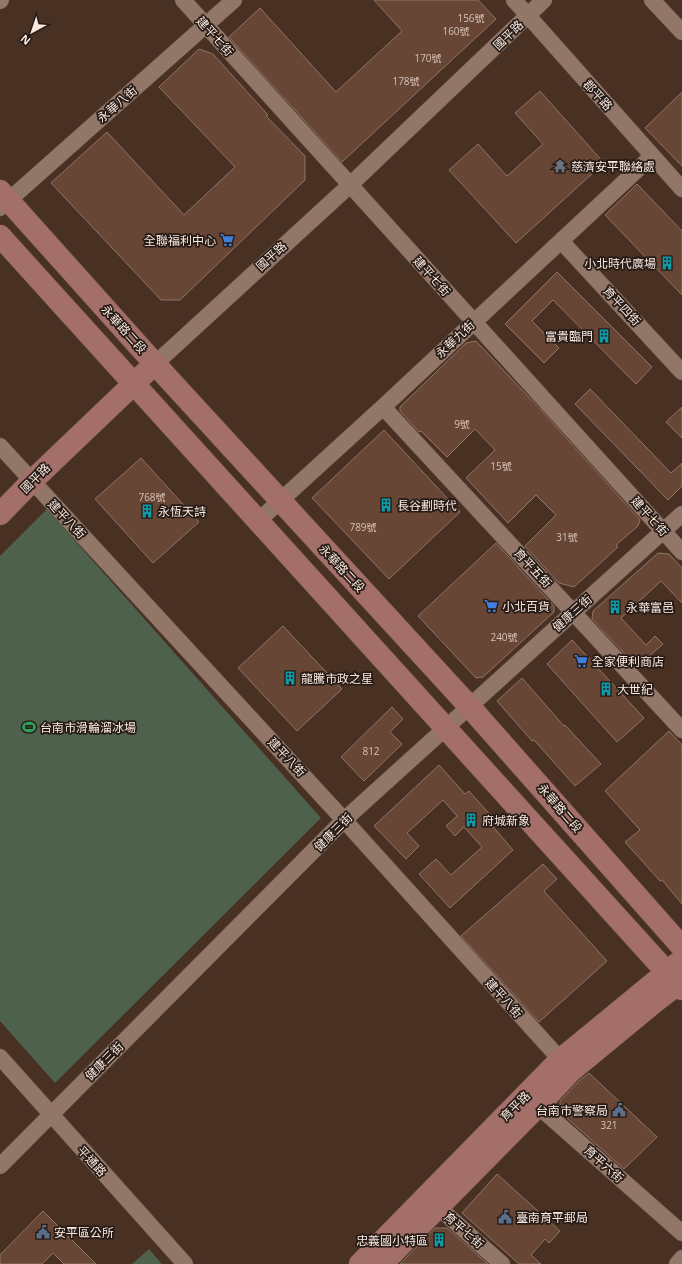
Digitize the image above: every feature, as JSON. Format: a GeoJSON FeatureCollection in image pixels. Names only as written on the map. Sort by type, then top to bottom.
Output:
{"type":"FeatureCollection","features":[{"type":"Feature","properties":{"kind":"street","name":"建平七街"},"geometry":{"type":"LineString","coordinates":[[183,0],[682,552]]}},
{"type":"Feature","properties":{"kind":"street","name":"永華八街"},"geometry":{"type":"LineString","coordinates":[[3,200],[234,0]]}},
{"type":"Feature","properties":{"kind":"street","name":"郡平路"},"geometry":{"type":"LineString","coordinates":[[514,0],[682,189]]}},
{"type":"Feature","properties":{"kind":"street","name":"國平路"},"geometry":{"type":"LineString","coordinates":[[0,514],[32,481],[155,364],[350,185],[544,0]]}},
{"type":"Feature","properties":{"kind":"street"},"geometry":{"type":"LineString","coordinates":[[652,0],[682,32]]}},
{"type":"Feature","properties":{"kind":"street","name":"永華九街"},"geometry":{"type":"LineString","coordinates":[[258,521],[383,407],[652,156]]}},
{"type":"Feature","properties":{"kind":"street","name":"永華路二段"},"geometry":{"type":"LineString","coordinates":[[3,200],[281,500],[469,706],[682,947]]}},
{"type":"Feature","properties":{"kind":"street"},"geometry":{"type":"LineString","coordinates":[[0,236],[446,727],[678,977]]}},
{"type":"Feature","properties":{"kind":"street","name":"育平四街"},"geometry":{"type":"LineString","coordinates":[[561,241],[682,372]]}},
{"type":"Feature","properties":{"kind":"street","name":"育平五街"},"geometry":{"type":"LineString","coordinates":[[383,407],[682,730]]}},
{"type":"Feature","properties":{"kind":"street","name":"建平八街"},"geometry":{"type":"LineString","coordinates":[[0,446],[344,820],[565,1065]]}},
{"type":"Feature","properties":{"kind":"street","name":"健康三街"},"geometry":{"type":"LineString","coordinates":[[0,1166],[344,820],[682,514]]}},
{"type":"Feature","properties":{"kind":"street","name":"育平路"},"geometry":{"type":"LineString","coordinates":[[360,1264],[432,1202],[565,1065],[656,1000],[678,977]]}},
{"type":"Feature","properties":{"kind":"street","name":"平通路"},"geometry":{"type":"LineString","coordinates":[[0,1057],[185,1264]]}},
{"type":"Feature","properties":{"kind":"street","name":"育平六街"},"geometry":{"type":"LineString","coordinates":[[532,1100],[682,1233]]}},
{"type":"Feature","properties":{"kind":"street","name":"育平路"},"geometry":{"type":"LineString","coordinates":[[382,1264],[432,1202]]}},
{"type":"Feature","properties":{"kind":"street","name":"育平七街"},"geometry":{"type":"LineString","coordinates":[[432,1202],[502,1264]]}},
{"type":"Feature","properties":{"kind":"street"},"geometry":{"type":"LineString","coordinates":[[677,1264],[682,1258]]}},
{"type":"Feature","properties":{"kind":"green space"},"geometry":{"type":"Polygon","coordinates":[[[47,509],[321,818],[55,1083],[0,1021],[0,556],[47,509]]]}},
{"type":"Feature","properties":{"kind":"green space"},"geometry":{"type":"Polygon","coordinates":[[[149,1249],[162,1264],[132,1264],[149,1249]]]}},
{"type":"Feature","properties":{"kind":"building"},"geometry":{"type":"Polygon","coordinates":[[[374,0],[478,0],[496,19],[342,162],[229,37],[260,8],[336,92],[402,31],[374,0]]]}},
{"type":"Feature","properties":{"kind":"building"},"geometry":{"type":"Polygon","coordinates":[[[199,49],[213,54],[268,115],[266,116],[305,156],[305,180],[180,300],[161,300],[51,183],[107,132],[184,215],[235,167],[159,87],[199,49]]]}},
{"type":"Feature","properties":{"kind":"building","name":"慈濟安平聯絡處"},"geometry":{"type":"Polygon","coordinates":[[[540,91],[604,163],[516,243],[449,170],[478,144],[507,176],[543,144],[515,113],[540,91]]]}},
{"type":"Feature","properties":{"kind":"building"},"geometry":{"type":"Polygon","coordinates":[[[682,92],[682,166],[645,128],[682,92]]]}},
{"type":"Feature","properties":{"kind":"building","name":"小北時代廣場"},"geometry":{"type":"Polygon","coordinates":[[[637,184],[682,231],[682,295],[605,215],[637,184]]]}},
{"type":"Feature","properties":{"kind":"building","name":"富貴臨門"},"geometry":{"type":"Polygon","coordinates":[[[557,272],[652,367],[636,384],[553,300],[532,321],[559,348],[544,363],[505,324],[557,272]]]}},
{"type":"Feature","properties":{"kind":"building"},"geometry":{"type":"Polygon","coordinates":[[[476,341],[542,411],[640,520],[638,526],[616,545],[618,547],[574,587],[559,583],[525,546],[556,515],[536,495],[508,523],[466,478],[495,450],[475,429],[447,457],[421,431],[419,432],[400,411],[400,407],[466,343],[476,341]]]}},
{"type":"Feature","properties":{"kind":"building"},"geometry":{"type":"Polygon","coordinates":[[[590,389],[671,473],[682,463],[682,486],[668,500],[575,404],[590,389]]]}},
{"type":"Feature","properties":{"kind":"building"},"geometry":{"type":"Polygon","coordinates":[[[682,407],[682,438],[666,422],[682,407]]]}},
{"type":"Feature","properties":{"kind":"building","name":"長谷劃時代"},"geometry":{"type":"Polygon","coordinates":[[[384,430],[460,512],[389,579],[312,498],[384,430]]]}},
{"type":"Feature","properties":{"kind":"building","name":"永恆天詩"},"geometry":{"type":"Polygon","coordinates":[[[141,458],[199,522],[153,563],[95,499],[141,458]]]}},
{"type":"Feature","properties":{"kind":"building","name":"小北百貨"},"geometry":{"type":"Polygon","coordinates":[[[496,543],[554,606],[554,612],[483,677],[476,678],[418,616],[496,543]]]}},
{"type":"Feature","properties":{"kind":"building","name":"永華富邑"},"geometry":{"type":"Polygon","coordinates":[[[658,553],[669,554],[682,568],[682,603],[661,581],[621,618],[646,645],[655,636],[663,644],[637,667],[592,619],[593,611],[658,553]]]}},
{"type":"Feature","properties":{"kind":"building","name":"龍騰市政之星"},"geometry":{"type":"Polygon","coordinates":[[[283,626],[342,689],[297,731],[238,668],[283,626]]]}},
{"type":"Feature","properties":{"kind":"building","name":"大世紀"},"geometry":{"type":"Polygon","coordinates":[[[572,640],[644,718],[617,742],[547,664],[572,640]]]}},
{"type":"Feature","properties":{"kind":"building"},"geometry":{"type":"Polygon","coordinates":[[[522,678],[564,726],[565,725],[601,764],[575,786],[534,740],[532,741],[497,701],[522,678]]]}},
{"type":"Feature","properties":{"kind":"building"},"geometry":{"type":"Polygon","coordinates":[[[392,707],[403,719],[390,732],[402,744],[364,781],[341,757],[392,707]]]}},
{"type":"Feature","properties":{"kind":"building"},"geometry":{"type":"Polygon","coordinates":[[[669,731],[682,745],[682,904],[662,880],[660,881],[625,842],[640,830],[605,791],[669,731]]]}},
{"type":"Feature","properties":{"kind":"building"},"geometry":{"type":"Polygon","coordinates":[[[439,765],[465,794],[469,791],[493,818],[489,822],[513,850],[450,908],[419,874],[436,859],[451,875],[482,847],[464,827],[455,836],[446,826],[457,816],[443,800],[407,833],[419,846],[406,859],[374,826],[439,765]]]}},
{"type":"Feature","properties":{"kind":"building"},"geometry":{"type":"Polygon","coordinates":[[[543,864],[557,879],[544,891],[607,961],[539,1022],[461,936],[543,864]]]}},
{"type":"Feature","properties":{"kind":"building"},"geometry":{"type":"Polygon","coordinates":[[[589,1073],[657,1137],[624,1169],[560,1112],[560,1101],[580,1080],[589,1073]]]}},
{"type":"Feature","properties":{"kind":"building"},"geometry":{"type":"Polygon","coordinates":[[[497,1174],[560,1231],[549,1243],[545,1239],[531,1255],[541,1264],[519,1264],[462,1213],[497,1174]]]}},
{"type":"Feature","properties":{"kind":"building","name":"安平區公所"},"geometry":{"type":"Polygon","coordinates":[[[43,1211],[96,1264],[64,1264],[53,1253],[42,1264],[0,1264],[0,1255],[43,1211]]]}},
{"type":"Feature","properties":{"kind":"building","name":"忠義國小特區"},"geometry":{"type":"Polygon","coordinates":[[[435,1228],[447,1228],[488,1264],[400,1264],[435,1228]]]}},
{"type":"Feature","properties":{"kind":"place","name":"慈濟安平聯絡處"},"geometry":{"type":"Point","coordinates":[560,166]}},
{"type":"Feature","properties":{"kind":"place","name":"全聯福利中心"},"geometry":{"type":"Point","coordinates":[227,240]}},
{"type":"Feature","properties":{"kind":"place","name":"小北時代廣場"},"geometry":{"type":"Point","coordinates":[667,263]}},
{"type":"Feature","properties":{"kind":"place","name":"富貴臨門"},"geometry":{"type":"Point","coordinates":[604,336]}},
{"type":"Feature","properties":{"kind":"place","name":"長谷劃時代"},"geometry":{"type":"Point","coordinates":[386,505]}},
{"type":"Feature","properties":{"kind":"place","name":"永恆天詩"},"geometry":{"type":"Point","coordinates":[147,511]}},
{"type":"Feature","properties":{"kind":"place","name":"小北百貨"},"geometry":{"type":"Point","coordinates":[491,606]}},
{"type":"Feature","properties":{"kind":"place","name":"永華富邑"},"geometry":{"type":"Point","coordinates":[615,607]}},
{"type":"Feature","properties":{"kind":"place","name":"全家便利商店"},"geometry":{"type":"Point","coordinates":[581,661]}},
{"type":"Feature","properties":{"kind":"place","name":"龍騰市政之星"},"geometry":{"type":"Point","coordinates":[290,678]}},
{"type":"Feature","properties":{"kind":"place","name":"大世紀"},"geometry":{"type":"Point","coordinates":[606,689]}},
{"type":"Feature","properties":{"kind":"place","name":"台南市滑輪溜冰場"},"geometry":{"type":"Point","coordinates":[29,727]}},
{"type":"Feature","properties":{"kind":"place","name":"府城新象"},"geometry":{"type":"Point","coordinates":[471,820]}},
{"type":"Feature","properties":{"kind":"place","name":"台南市警察局"},"geometry":{"type":"Point","coordinates":[619,1110]}},
{"type":"Feature","properties":{"kind":"place","name":"臺南育平郵局"},"geometry":{"type":"Point","coordinates":[505,1217]}},
{"type":"Feature","properties":{"kind":"place","name":"安平區公所"},"geometry":{"type":"Point","coordinates":[43,1232]}},
{"type":"Feature","properties":{"kind":"place","name":"忠義國小特區"},"geometry":{"type":"Point","coordinates":[439,1240]}}]}
